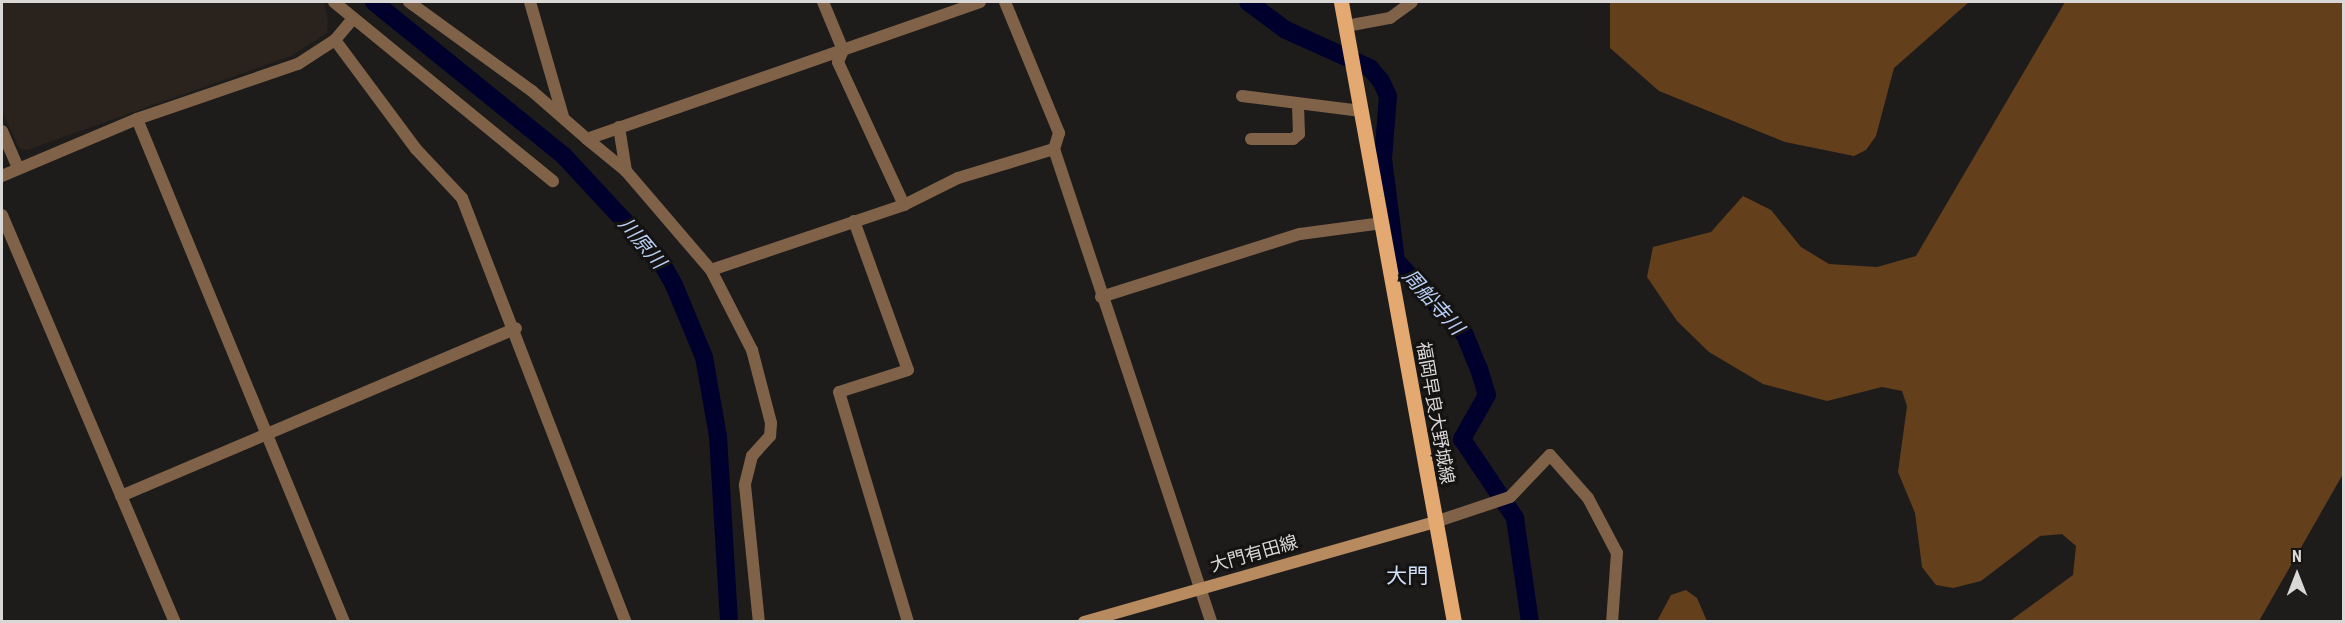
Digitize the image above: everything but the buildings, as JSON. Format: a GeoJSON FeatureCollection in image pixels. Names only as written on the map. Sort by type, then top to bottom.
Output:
{"type":"FeatureCollection","features":[{"type":"Feature","properties":{"kind":"main road"},"geometry":{"type":"LineString","coordinates":[[1341,2],[1346,26]]}},
{"type":"Feature","properties":{"kind":"main road","name":"福岡早良大野城線"},"geometry":{"type":"LineString","coordinates":[[1346,26],[1454,621]]}},
{"type":"Feature","properties":{"kind":"main road","name":"大門有田線"},"geometry":{"type":"LineString","coordinates":[[1084,621],[1435,522]]}},
{"type":"Feature","properties":{"kind":"street"},"geometry":{"type":"LineString","coordinates":[[334,2],[352,20],[553,180]]}},
{"type":"Feature","properties":{"kind":"street"},"geometry":{"type":"LineString","coordinates":[[409,2],[563,117],[626,171],[711,270],[752,350],[771,423],[770,436],[752,456],[745,485],[759,621]]}},
{"type":"Feature","properties":{"kind":"street"},"geometry":{"type":"LineString","coordinates":[[530,2],[563,117]]}},
{"type":"Feature","properties":{"kind":"street"},"geometry":{"type":"LineString","coordinates":[[823,2],[843,50],[838,62],[904,205]]}},
{"type":"Feature","properties":{"kind":"street"},"geometry":{"type":"LineString","coordinates":[[587,139],[619,127],[695,105],[980,2]]}},
{"type":"Feature","properties":{"kind":"street"},"geometry":{"type":"LineString","coordinates":[[1005,2],[1059,133],[1054,149],[1197,589],[1211,621]]}},
{"type":"Feature","properties":{"kind":"street"},"geometry":{"type":"LineString","coordinates":[[1346,26],[1390,18],[1412,2]]}},
{"type":"Feature","properties":{"kind":"street"},"geometry":{"type":"LineString","coordinates":[[2,176],[137,119],[279,71],[335,40],[352,20]]}},
{"type":"Feature","properties":{"kind":"street"},"geometry":{"type":"LineString","coordinates":[[335,40],[416,149],[462,198],[516,328],[626,621]]}},
{"type":"Feature","properties":{"kind":"street"},"geometry":{"type":"LineString","coordinates":[[1242,96],[1298,105],[1361,111]]}},
{"type":"Feature","properties":{"kind":"street"},"geometry":{"type":"LineString","coordinates":[[1251,139],[1293,139],[1299,134],[1298,105]]}},
{"type":"Feature","properties":{"kind":"street"},"geometry":{"type":"LineString","coordinates":[[137,119],[344,621]]}},
{"type":"Feature","properties":{"kind":"street"},"geometry":{"type":"LineString","coordinates":[[619,127],[626,171]]}},
{"type":"Feature","properties":{"kind":"street"},"geometry":{"type":"LineString","coordinates":[[2,131],[18,168]]}},
{"type":"Feature","properties":{"kind":"street"},"geometry":{"type":"LineString","coordinates":[[711,270],[904,205],[958,178],[1054,149]]}},
{"type":"Feature","properties":{"kind":"street"},"geometry":{"type":"LineString","coordinates":[[2,215],[175,621]]}},
{"type":"Feature","properties":{"kind":"street"},"geometry":{"type":"LineString","coordinates":[[854,221],[908,370],[839,392],[908,621]]}},
{"type":"Feature","properties":{"kind":"street"},"geometry":{"type":"LineString","coordinates":[[1101,297],[1300,234],[1382,223]]}},
{"type":"Feature","properties":{"kind":"street"},"geometry":{"type":"LineString","coordinates":[[121,496],[516,328]]}},
{"type":"Feature","properties":{"kind":"street"},"geometry":{"type":"LineString","coordinates":[[1435,522],[1504,500],[1550,455],[1588,498],[1617,553],[1612,621]]}},
{"type":"Feature","properties":{"kind":"shaded area"},"geometry":{"type":"Polygon","coordinates":[[[2,2],[324,2],[328,21],[327,33],[291,56],[27,150],[19,148],[2,111],[2,2]]]}},
{"type":"Feature","properties":{"kind":"shaded area"},"geometry":{"type":"Polygon","coordinates":[[[1610,2],[1969,2],[1894,68],[1876,136],[1866,150],[1854,156],[1785,142],[1659,91],[1610,48],[1610,2]]]}},
{"type":"Feature","properties":{"kind":"shaded area"},"geometry":{"type":"Polygon","coordinates":[[[2065,2],[2343,2],[2343,474],[2259,621],[2010,621],[2073,575],[2076,546],[2062,534],[2040,536],[1981,581],[1953,588],[1936,585],[1922,567],[1915,513],[1898,472],[1907,406],[1902,391],[1882,387],[1827,401],[1763,384],[1709,352],[1677,321],[1647,277],[1653,247],[1711,232],[1743,196],[1771,210],[1801,247],[1829,264],[1877,267],[1916,256],[2065,2]]]}},
{"type":"Feature","properties":{"kind":"shaded area"},"geometry":{"type":"Polygon","coordinates":[[[1686,590],[1697,598],[1707,621],[1657,621],[1671,595],[1686,590]]]}},
{"type":"Feature","properties":{"kind":"waterway","name":"川原川"},"geometry":{"type":"LineString","coordinates":[[374,2],[564,156],[658,257],[674,285],[704,357],[718,436],[729,622]]}},
{"type":"Feature","properties":{"kind":"waterway","name":"周船寺川"},"geometry":{"type":"LineString","coordinates":[[1248,2],[1286,30],[1370,68],[1381,81],[1388,96],[1383,159],[1396,261],[1465,335],[1479,369],[1487,395],[1462,439],[1515,518],[1530,622]]}},
{"type":"Feature","properties":{"kind":"district","name":"大門"},"geometry":{"type":"Point","coordinates":[1407,576]}}]}
